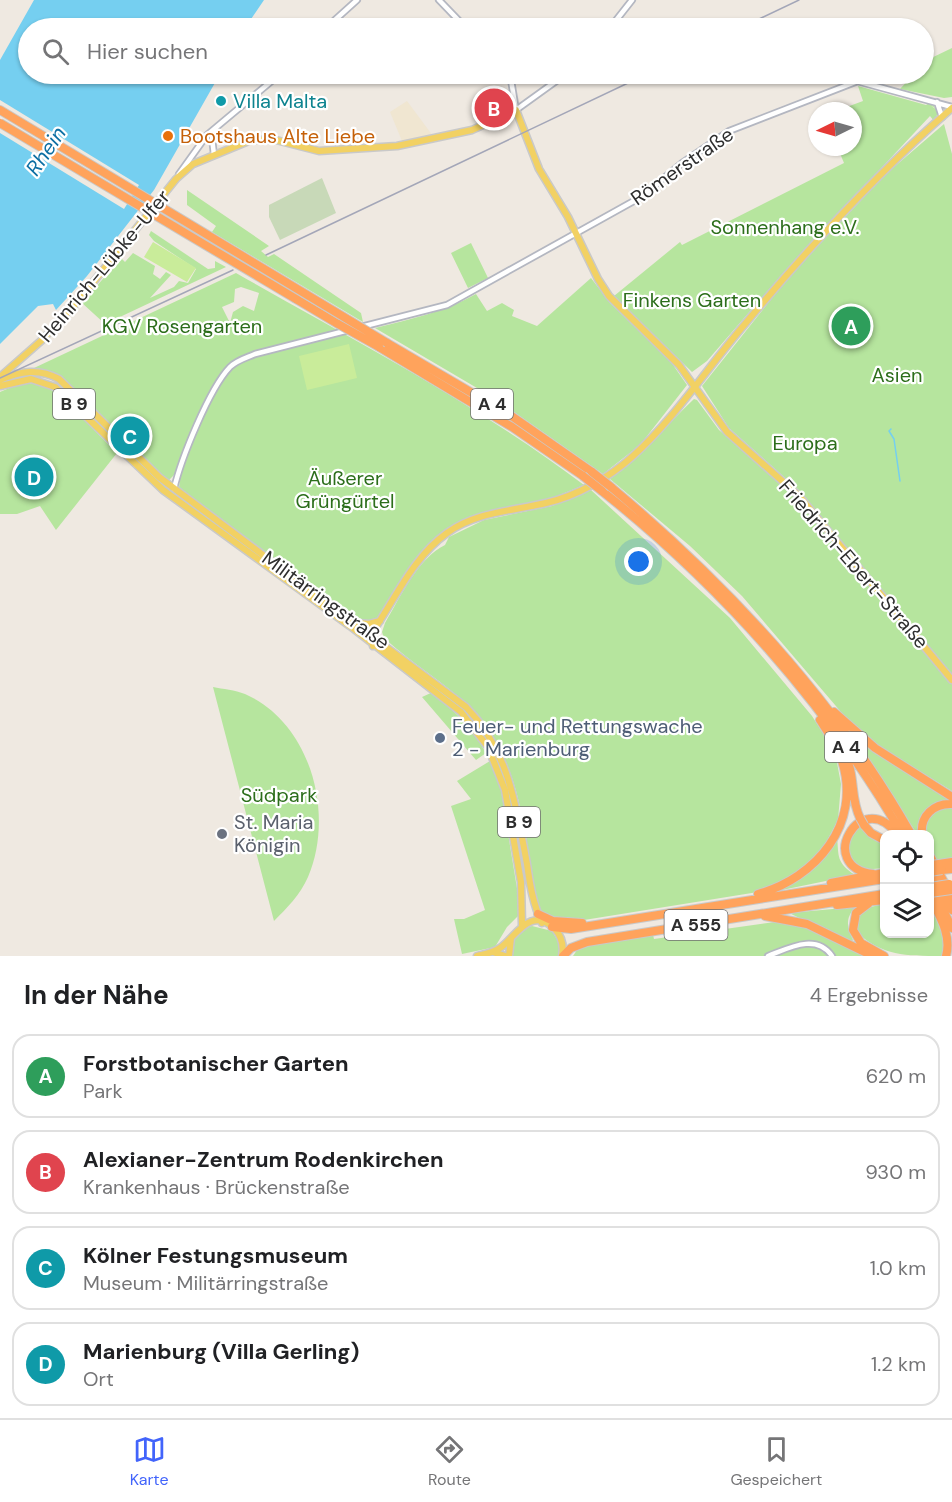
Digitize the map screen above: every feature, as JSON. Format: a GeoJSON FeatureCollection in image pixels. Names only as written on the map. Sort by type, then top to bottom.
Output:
{"type":"FeatureCollection","features":[{"type":"Feature","properties":{"kind":"highway","name":"A 4"},"geometry":{"type":"LineString","coordinates":[[0,110],[513,417],[592,472],[724,589],[774,642],[858,751],[906,830]]}},
{"type":"Feature","properties":{"kind":"highway","name":"A 4"},"geometry":{"type":"LineString","coordinates":[[0,123],[512,427],[602,491],[694,574],[781,665],[837,735],[906,830]]}},
{"type":"Feature","properties":{"kind":"highway"},"geometry":{"type":"LineString","coordinates":[[781,665],[849,762],[862,822],[871,833],[880,838]]}},
{"type":"Feature","properties":{"kind":"highway"},"geometry":{"type":"LineString","coordinates":[[819,698],[875,748],[952,796]]}},
{"type":"Feature","properties":{"kind":"highway"},"geometry":{"type":"LineString","coordinates":[[740,900],[779,887],[807,871],[828,849],[838,831],[846,804],[845,774],[840,754],[820,720]]}},
{"type":"Feature","properties":{"kind":"highway"},"geometry":{"type":"LineString","coordinates":[[922,830],[922,823],[929,812],[940,805],[952,804]]}},
{"type":"Feature","properties":{"kind":"highway"},"geometry":{"type":"LineString","coordinates":[[873,874],[858,870],[849,860],[845,848],[848,834],[860,822],[874,819],[886,823],[893,830]]}},
{"type":"Feature","properties":{"kind":"highway"},"geometry":{"type":"LineString","coordinates":[[934,870],[952,862]]}},
{"type":"Feature","properties":{"kind":"highway"},"geometry":{"type":"LineString","coordinates":[[934,863],[952,897]]}},
{"type":"Feature","properties":{"kind":"highway"},"geometry":{"type":"LineString","coordinates":[[934,866],[952,869]]}},
{"type":"Feature","properties":{"kind":"highway"},"geometry":{"type":"LineString","coordinates":[[813,890],[880,873]]}},
{"type":"Feature","properties":{"kind":"highway"},"geometry":{"type":"LineString","coordinates":[[934,874],[952,910]]}},
{"type":"Feature","properties":{"kind":"highway","name":"A 555"},"geometry":{"type":"LineString","coordinates":[[598,923],[880,880]]}},
{"type":"Feature","properties":{"kind":"highway"},"geometry":{"type":"LineString","coordinates":[[934,885],[951,885]]}},
{"type":"Feature","properties":{"kind":"highway"},"geometry":{"type":"LineString","coordinates":[[934,893],[951,885]]}},
{"type":"Feature","properties":{"kind":"highway"},"geometry":{"type":"LineString","coordinates":[[934,893],[952,928]]}},
{"type":"Feature","properties":{"kind":"highway","name":"A 555"},"geometry":{"type":"LineString","coordinates":[[562,956],[571,948],[587,942],[880,895]]}},
{"type":"Feature","properties":{"kind":"highway"},"geometry":{"type":"LineString","coordinates":[[806,907],[880,901]]}},
{"type":"Feature","properties":{"kind":"highway"},"geometry":{"type":"LineString","coordinates":[[871,902],[856,913],[853,930],[861,943],[884,956]]}},
{"type":"Feature","properties":{"kind":"highway"},"geometry":{"type":"LineString","coordinates":[[934,902],[952,936]]}},
{"type":"Feature","properties":{"kind":"highway"},"geometry":{"type":"LineString","coordinates":[[934,904],[947,933],[949,945],[946,956]]}},
{"type":"Feature","properties":{"kind":"highway"},"geometry":{"type":"LineString","coordinates":[[538,914],[553,921],[598,923]]}},
{"type":"Feature","properties":{"kind":"highway"},"geometry":{"type":"LineString","coordinates":[[748,916],[799,921],[873,956]]}},
{"type":"Feature","properties":{"kind":"highway"},"geometry":{"type":"LineString","coordinates":[[552,927],[571,929],[598,923]]}},
{"type":"Feature","properties":{"kind":"main road"},"geometry":{"type":"LineString","coordinates":[[373,646],[371,634],[420,559],[449,532],[480,517],[553,501],[586,487],[618,468],[637,453],[686,397],[795,262],[884,170],[952,107]]}},
{"type":"Feature","properties":{"kind":"main road","name":"Friedrich-Ebert-Straße"},"geometry":{"type":"LineString","coordinates":[[516,110],[539,169],[609,296],[688,375],[727,432],[799,496],[952,680]]}},
{"type":"Feature","properties":{"kind":"main road","name":"Heinrich-Lübke-Ufer"},"geometry":{"type":"LineString","coordinates":[[0,382],[98,279],[176,179],[194,164],[242,142],[259,139],[319,151],[397,146],[472,130],[516,110]]}},
{"type":"Feature","properties":{"kind":"main road","name":"Heinrich-Lübke-Ufer"},"geometry":{"type":"LineString","coordinates":[[0,382],[9,377],[30,351]]}},
{"type":"Feature","properties":{"kind":"main road","name":"B 9"},"geometry":{"type":"LineString","coordinates":[[20,364],[22,368],[37,371]]}},
{"type":"Feature","properties":{"kind":"main road","name":"Militärringstraße"},"geometry":{"type":"LineString","coordinates":[[37,371],[59,379],[137,458],[174,489],[352,624],[373,646],[453,704],[477,731],[491,754],[505,790],[524,906],[522,925]]}},
{"type":"Feature","properties":{"kind":"main road","name":"B 9"},"geometry":{"type":"LineString","coordinates":[[9,377],[37,371]]}},
{"type":"Feature","properties":{"kind":"main road"},"geometry":{"type":"LineString","coordinates":[[688,375],[703,374]]}},
{"type":"Feature","properties":{"kind":"main road","name":"Militärringstraße"},"geometry":{"type":"LineString","coordinates":[[0,382],[31,379],[55,387],[124,455],[172,497],[352,624],[371,634],[459,700],[478,720],[497,747],[513,788],[533,900],[542,923]]}},
{"type":"Feature","properties":{"kind":"main road"},"geometry":{"type":"LineString","coordinates":[[686,397],[702,398]]}},
{"type":"Feature","properties":{"kind":"main road"},"geometry":{"type":"LineString","coordinates":[[352,624],[379,622]]}},
{"type":"Feature","properties":{"kind":"main road","name":"B 9"},"geometry":{"type":"LineString","coordinates":[[379,622],[380,635],[389,647]]}},
{"type":"Feature","properties":{"kind":"main road"},"geometry":{"type":"LineString","coordinates":[[477,956],[502,947],[522,925],[542,923],[552,927],[562,942],[562,956]]}},
{"type":"Feature","properties":{"kind":"main road"},"geometry":{"type":"LineString","coordinates":[[493,952],[507,956],[512,934]]}},
{"type":"Feature","properties":{"kind":"street"},"geometry":{"type":"LineString","coordinates":[[337,18],[357,0]]}},
{"type":"Feature","properties":{"kind":"street"},"geometry":{"type":"LineString","coordinates":[[439,0],[456,18]]}},
{"type":"Feature","properties":{"kind":"street"},"geometry":{"type":"LineString","coordinates":[[618,18],[632,0]]}},
{"type":"Feature","properties":{"kind":"street"},"geometry":{"type":"LineString","coordinates":[[176,179],[200,142],[268,84]]}},
{"type":"Feature","properties":{"kind":"street"},"geometry":{"type":"LineString","coordinates":[[512,84],[516,110],[552,84]]}},
{"type":"Feature","properties":{"kind":"street"},"geometry":{"type":"LineString","coordinates":[[836,90],[838,84]]}},
{"type":"Feature","properties":{"kind":"street","name":"Römerstraße"},"geometry":{"type":"LineString","coordinates":[[172,497],[191,442],[213,395],[225,373],[236,362],[255,354],[442,308],[648,193],[682,163],[729,131],[851,84]]}},
{"type":"Feature","properties":{"kind":"street"},"geometry":{"type":"LineString","coordinates":[[869,84],[952,107]]}},
{"type":"Feature","properties":{"kind":"street"},"geometry":{"type":"LineString","coordinates":[[937,102],[942,117]]}},
{"type":"Feature","properties":{"kind":"street"},"geometry":{"type":"LineString","coordinates":[[213,155],[212,138],[217,126]]}},
{"type":"Feature","properties":{"kind":"street"},"geometry":{"type":"LineString","coordinates":[[768,956],[796,945],[810,943],[821,946],[832,956]]}},
{"type":"Feature","properties":{"kind":"shaded area"},"geometry":{"type":"Polygon","coordinates":[[[407,101],[433,136],[402,141],[390,112],[407,101]]]}},
{"type":"Feature","properties":{"kind":"green space"},"geometry":{"type":"Polygon","coordinates":[[[952,48],[952,97],[944,98],[900,89],[905,84],[934,84],[934,57],[952,48]]]}},
{"type":"Feature","properties":{"kind":"green space"},"geometry":{"type":"Polygon","coordinates":[[[858,86],[926,105],[929,103],[939,111],[934,121],[930,116],[784,272],[707,361],[692,372],[614,296],[680,242],[682,245],[844,163],[841,156],[862,156],[860,102],[863,101],[858,86]]]}},
{"type":"Feature","properties":{"kind":"green space"},"geometry":{"type":"Polygon","coordinates":[[[944,124],[952,154],[952,791],[869,740],[847,719],[742,596],[690,546],[610,479],[643,451],[694,399],[697,400],[719,430],[798,499],[855,572],[862,568],[801,492],[729,428],[702,386],[792,273],[886,174],[944,124]]]}},
{"type":"Feature","properties":{"kind":"green space"},"geometry":{"type":"Polygon","coordinates":[[[322,178],[336,213],[280,240],[269,217],[269,205],[322,178]]]}},
{"type":"Feature","properties":{"kind":"green space"},"geometry":{"type":"Polygon","coordinates":[[[187,190],[269,246],[261,251],[268,257],[274,254],[361,313],[363,322],[212,232],[216,226],[187,205],[187,190]]]}},
{"type":"Feature","properties":{"kind":"green space"},"geometry":{"type":"Polygon","coordinates":[[[151,231],[208,269],[215,268],[215,261],[226,267],[105,324],[82,303],[121,258],[125,262],[133,253],[155,266],[153,274],[160,279],[166,272],[171,275],[150,298],[174,287],[179,281],[188,283],[196,269],[154,241],[149,235],[151,231]]]}},
{"type":"Feature","properties":{"kind":"green space"},"geometry":{"type":"Polygon","coordinates":[[[153,242],[196,268],[187,282],[144,257],[153,242]]]}},
{"type":"Feature","properties":{"kind":"green space"},"geometry":{"type":"Polygon","coordinates":[[[471,243],[488,278],[468,288],[451,253],[471,243]]]}},
{"type":"Feature","properties":{"kind":"green space","name":"Äußerer Grüngürtel"},"geometry":{"type":"Polygon","coordinates":[[[236,273],[457,400],[543,455],[584,485],[545,501],[493,511],[434,540],[406,572],[377,618],[362,622],[185,494],[179,488],[180,480],[174,475],[169,480],[164,478],[51,372],[34,368],[236,273]],[[241,287],[235,289],[234,302],[222,307],[230,323],[233,312],[243,306],[254,311],[259,293],[241,287]]]}},
{"type":"Feature","properties":{"kind":"green space"},"geometry":{"type":"Polygon","coordinates":[[[591,278],[610,303],[671,362],[687,385],[640,445],[603,474],[494,398],[375,328],[439,310],[476,294],[487,311],[502,303],[514,310],[512,316],[537,326],[591,278]]]}},
{"type":"Feature","properties":{"kind":"green space"},"geometry":{"type":"Polygon","coordinates":[[[349,344],[357,378],[307,390],[299,356],[349,344]]]}},
{"type":"Feature","properties":{"kind":"green space"},"geometry":{"type":"Polygon","coordinates":[[[33,383],[50,388],[58,394],[117,453],[56,530],[40,506],[17,514],[0,514],[0,392],[14,386],[33,383]]]}},
{"type":"Feature","properties":{"kind":"green space"},"geometry":{"type":"Polygon","coordinates":[[[591,490],[730,618],[812,716],[835,752],[841,784],[838,820],[822,850],[793,877],[758,892],[584,920],[570,921],[541,915],[518,799],[501,750],[470,707],[384,638],[382,632],[385,623],[418,568],[435,551],[445,545],[449,537],[484,520],[552,506],[591,490]]]}},
{"type":"Feature","properties":{"kind":"green space","name":"Südpark"},"geometry":{"type":"Polygon","coordinates":[[[213,687],[245,694],[268,708],[286,726],[301,748],[311,773],[317,799],[319,826],[316,852],[301,890],[274,921],[213,687]]]}},
{"type":"Feature","properties":{"kind":"green space"},"geometry":{"type":"Polygon","coordinates":[[[433,692],[471,728],[486,753],[476,760],[422,697],[433,692]]]}},
{"type":"Feature","properties":{"kind":"green space"},"geometry":{"type":"Polygon","coordinates":[[[853,735],[952,799],[952,802],[936,804],[920,830],[914,830],[853,735]]]}},
{"type":"Feature","properties":{"kind":"green space"},"geometry":{"type":"Polygon","coordinates":[[[490,761],[500,784],[521,913],[507,927],[495,947],[462,954],[454,919],[464,919],[485,910],[451,806],[471,799],[457,781],[490,761]]]}},
{"type":"Feature","properties":{"kind":"green space"},"geometry":{"type":"Polygon","coordinates":[[[941,807],[952,807],[952,859],[935,860],[934,830],[925,830],[926,820],[941,807]]]}},
{"type":"Feature","properties":{"kind":"green space"},"geometry":{"type":"Polygon","coordinates":[[[861,824],[880,840],[880,868],[862,870],[848,854],[849,838],[861,824]]]}},
{"type":"Feature","properties":{"kind":"green space"},"geometry":{"type":"Polygon","coordinates":[[[837,837],[841,863],[855,875],[782,890],[813,867],[837,837]]]}},
{"type":"Feature","properties":{"kind":"green space"},"geometry":{"type":"Polygon","coordinates":[[[880,905],[880,938],[934,938],[934,915],[943,936],[942,956],[895,953],[866,940],[856,932],[857,915],[866,908],[880,905]]]}},
{"type":"Feature","properties":{"kind":"green space"},"geometry":{"type":"Polygon","coordinates":[[[855,907],[848,919],[848,927],[853,940],[851,942],[789,913],[855,907]]]}},
{"type":"Feature","properties":{"kind":"green space"},"geometry":{"type":"Polygon","coordinates":[[[782,921],[807,927],[865,956],[573,956],[577,950],[587,945],[653,935],[654,939],[782,921]]]}},
{"type":"Feature","properties":{"kind":"green space"},"geometry":{"type":"Polygon","coordinates":[[[532,926],[552,931],[560,945],[560,956],[512,956],[516,937],[522,930],[532,926]]]}},
{"type":"Feature","properties":{"kind":"water"},"geometry":{"type":"Polygon","coordinates":[[[34,0],[264,0],[252,18],[24,18],[34,0]]]}},
{"type":"Feature","properties":{"kind":"water","name":"Rhein"},"geometry":{"type":"Polygon","coordinates":[[[18,28],[18,84],[214,84],[154,190],[87,276],[56,310],[53,304],[38,306],[0,344],[0,60],[18,28]]]}},
{"type":"Feature","properties":{"kind":"pier"},"geometry":{"type":"Polygon","coordinates":[[[0,100],[139,185],[124,209],[0,133],[0,100]]]}},
{"type":"Feature","properties":{"kind":"waterway"},"geometry":{"type":"LineString","coordinates":[[891,429],[889,431],[894,439],[900,481]]}},
{"type":"Feature","properties":{"kind":"tram line"},"geometry":{"type":"LineString","coordinates":[[761,18],[799,0]]}},
{"type":"Feature","properties":{"kind":"tram line"},"geometry":{"type":"LineString","coordinates":[[266,255],[626,84]]}},
{"type":"Feature","properties":{"kind":"tram line"},"geometry":{"type":"LineString","coordinates":[[0,378],[233,270]]}},
{"type":"Feature","properties":{"kind":"place","name":"Villa Malta"},"geometry":{"type":"Point","coordinates":[221,101]}},
{"type":"Feature","properties":{"kind":"place","name":"Alexianer-Zentrum Rodenkirchen"},"geometry":{"type":"Point","coordinates":[494,108]}},
{"type":"Feature","properties":{"kind":"place","name":"Bootshaus Alte Liebe"},"geometry":{"type":"Point","coordinates":[168,136]}},
{"type":"Feature","properties":{"kind":"place","name":"Forstbotanischer Garten"},"geometry":{"type":"Point","coordinates":[851,326]}},
{"type":"Feature","properties":{"kind":"place","name":"Kölner Festungsmuseum"},"geometry":{"type":"Point","coordinates":[130,436]}},
{"type":"Feature","properties":{"kind":"place","name":"Marienburg (Villa Gerling)"},"geometry":{"type":"Point","coordinates":[34,477]}},
{"type":"Feature","properties":{"kind":"place","name":"Feuer- und Rettungswache 2 - Marienburg"},"geometry":{"type":"Point","coordinates":[440,738]}},
{"type":"Feature","properties":{"kind":"place","name":"St. Maria Königin"},"geometry":{"type":"Point","coordinates":[222,834]}},
{"type":"Feature","properties":{"kind":"park label","name":"Sonnenhang e.V."},"geometry":{"type":"Point","coordinates":[785,227]}},
{"type":"Feature","properties":{"kind":"park label","name":"Finkens Garten"},"geometry":{"type":"Point","coordinates":[692,300]}},
{"type":"Feature","properties":{"kind":"park label","name":"KGV Rosengarten"},"geometry":{"type":"Point","coordinates":[182,326]}},
{"type":"Feature","properties":{"kind":"park label","name":"Asien"},"geometry":{"type":"Point","coordinates":[897,375]}},
{"type":"Feature","properties":{"kind":"park label","name":"Europa"},"geometry":{"type":"Point","coordinates":[805,443]}}]}
